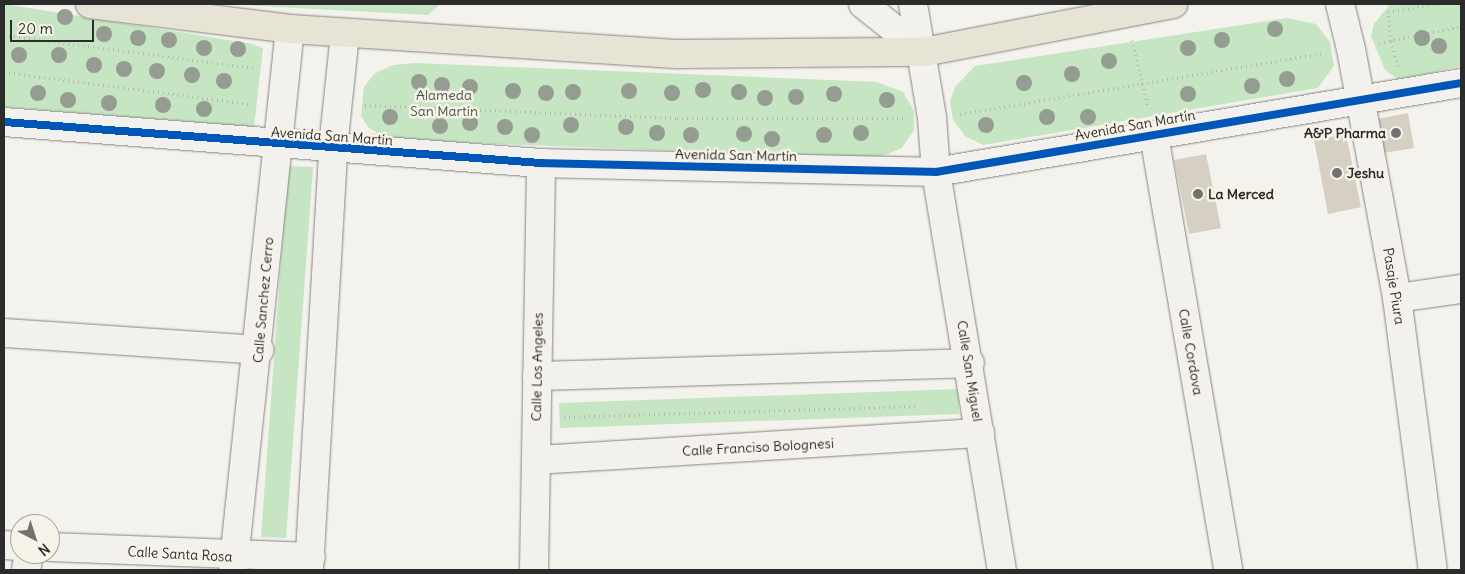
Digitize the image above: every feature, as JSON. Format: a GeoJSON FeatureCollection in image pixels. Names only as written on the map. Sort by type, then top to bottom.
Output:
{"type":"FeatureCollection","features":[{"type":"Feature","properties":{"kind":"main road"},"geometry":{"type":"LineString","coordinates":[[90,4],[290,29],[679,54],[923,52],[1173,4]]}},
{"type":"Feature","properties":{"kind":"street"},"geometry":{"type":"LineString","coordinates":[[863,4],[923,52]]}},
{"type":"Feature","properties":{"kind":"street","name":"Calle San Miguel"},"geometry":{"type":"LineString","coordinates":[[913,4],[923,52],[936,172],[970,363],[1002,570]]}},
{"type":"Feature","properties":{"kind":"street","name":"Pasaje Piura"},"geometry":{"type":"LineString","coordinates":[[1340,4],[1397,298],[1433,570]]}},
{"type":"Feature","properties":{"kind":"street","name":"Calle Sanchez Cerro"},"geometry":{"type":"LineString","coordinates":[[234,563],[259,350],[276,145],[290,29]]}},
{"type":"Feature","properties":{"kind":"street"},"geometry":{"type":"LineString","coordinates":[[310,564],[333,148],[344,33]]}},
{"type":"Feature","properties":{"kind":"street","name":"Avenida San Martín"},"geometry":{"type":"LineString","coordinates":[[4,122],[276,145],[541,163],[936,172],[1461,83]]}},
{"type":"Feature","properties":{"kind":"street","name":"Calle Cordova"},"geometry":{"type":"LineString","coordinates":[[1154,135],[1228,570]]}},
{"type":"Feature","properties":{"kind":"street","name":"Calle Los Angeles"},"geometry":{"type":"LineString","coordinates":[[534,570],[541,163]]}},
{"type":"Feature","properties":{"kind":"street"},"geometry":{"type":"LineString","coordinates":[[1397,298],[1461,289]]}},
{"type":"Feature","properties":{"kind":"street"},"geometry":{"type":"LineString","coordinates":[[4,333],[259,350]]}},
{"type":"Feature","properties":{"kind":"street"},"geometry":{"type":"LineString","coordinates":[[537,376],[970,363]]}},
{"type":"Feature","properties":{"kind":"street","name":"Calle Franciso Bolognesi"},"geometry":{"type":"LineString","coordinates":[[536,460],[980,433]]}},
{"type":"Feature","properties":{"kind":"street","name":"Calle Santa Rosa"},"geometry":{"type":"LineString","coordinates":[[60,548],[234,563],[310,564]]}},
{"type":"Feature","properties":{"kind":"path"},"geometry":{"type":"LineString","coordinates":[[1408,68],[1399,70],[1390,40],[1388,12],[1432,4]]}},
{"type":"Feature","properties":{"kind":"path"},"geometry":{"type":"LineString","coordinates":[[1125,13],[1154,135]]}},
{"type":"Feature","properties":{"kind":"path"},"geometry":{"type":"LineString","coordinates":[[4,35],[256,68]]}},
{"type":"Feature","properties":{"kind":"path"},"geometry":{"type":"LineString","coordinates":[[4,72],[252,104]]}},
{"type":"Feature","properties":{"kind":"path"},"geometry":{"type":"LineString","coordinates":[[536,418],[923,406]]}},
{"type":"Feature","properties":{"kind":"green space"},"geometry":{"type":"Polygon","coordinates":[[[4,4],[253,44],[263,48],[254,127],[4,107],[4,4]]]}},
{"type":"Feature","properties":{"kind":"green space"},"geometry":{"type":"Polygon","coordinates":[[[223,4],[440,4],[428,15],[223,4]]]}},
{"type":"Feature","properties":{"kind":"green space"},"geometry":{"type":"Polygon","coordinates":[[[1390,4],[1461,4],[1461,66],[1399,80],[1385,70],[1371,36],[1374,24],[1390,4]]]}},
{"type":"Feature","properties":{"kind":"green space"},"geometry":{"type":"Polygon","coordinates":[[[1287,18],[1316,24],[1330,42],[1334,66],[1318,88],[983,145],[965,136],[953,120],[950,102],[955,87],[975,66],[1287,18]]]}},
{"type":"Feature","properties":{"kind":"green space","name":"Alameda San Martín"},"geometry":{"type":"Polygon","coordinates":[[[415,63],[877,82],[903,92],[914,111],[914,130],[902,148],[880,157],[860,158],[397,140],[381,135],[368,127],[361,116],[364,87],[374,74],[393,65],[415,63]]]}},
{"type":"Feature","properties":{"kind":"green space"},"geometry":{"type":"Polygon","coordinates":[[[288,166],[313,167],[286,538],[261,537],[288,166]]]}},
{"type":"Feature","properties":{"kind":"green space"},"geometry":{"type":"Polygon","coordinates":[[[958,389],[959,414],[560,428],[559,403],[958,389]]]}},
{"type":"Feature","properties":{"kind":"building","name":"A&P Pharma"},"geometry":{"type":"Polygon","coordinates":[[[1408,113],[1414,148],[1383,153],[1377,119],[1408,113]]]}},
{"type":"Feature","properties":{"kind":"building","name":"Jeshu"},"geometry":{"type":"Polygon","coordinates":[[[1346,134],[1361,207],[1328,214],[1314,140],[1346,134]]]}},
{"type":"Feature","properties":{"kind":"building","name":"La Merced"},"geometry":{"type":"Polygon","coordinates":[[[1206,154],[1221,228],[1189,234],[1174,160],[1206,154]]]}},
{"type":"Feature","properties":{"kind":"cycle path"},"geometry":{"type":"LineString","coordinates":[[4,122],[541,163],[936,172],[1461,83]]}},
{"type":"Feature","properties":{"kind":"place","name":"A&P Pharma"},"geometry":{"type":"Point","coordinates":[1396,133]}},
{"type":"Feature","properties":{"kind":"place","name":"Jeshu"},"geometry":{"type":"Point","coordinates":[1337,173]}},
{"type":"Feature","properties":{"kind":"place","name":"La Merced"},"geometry":{"type":"Point","coordinates":[1198,194]}}]}
